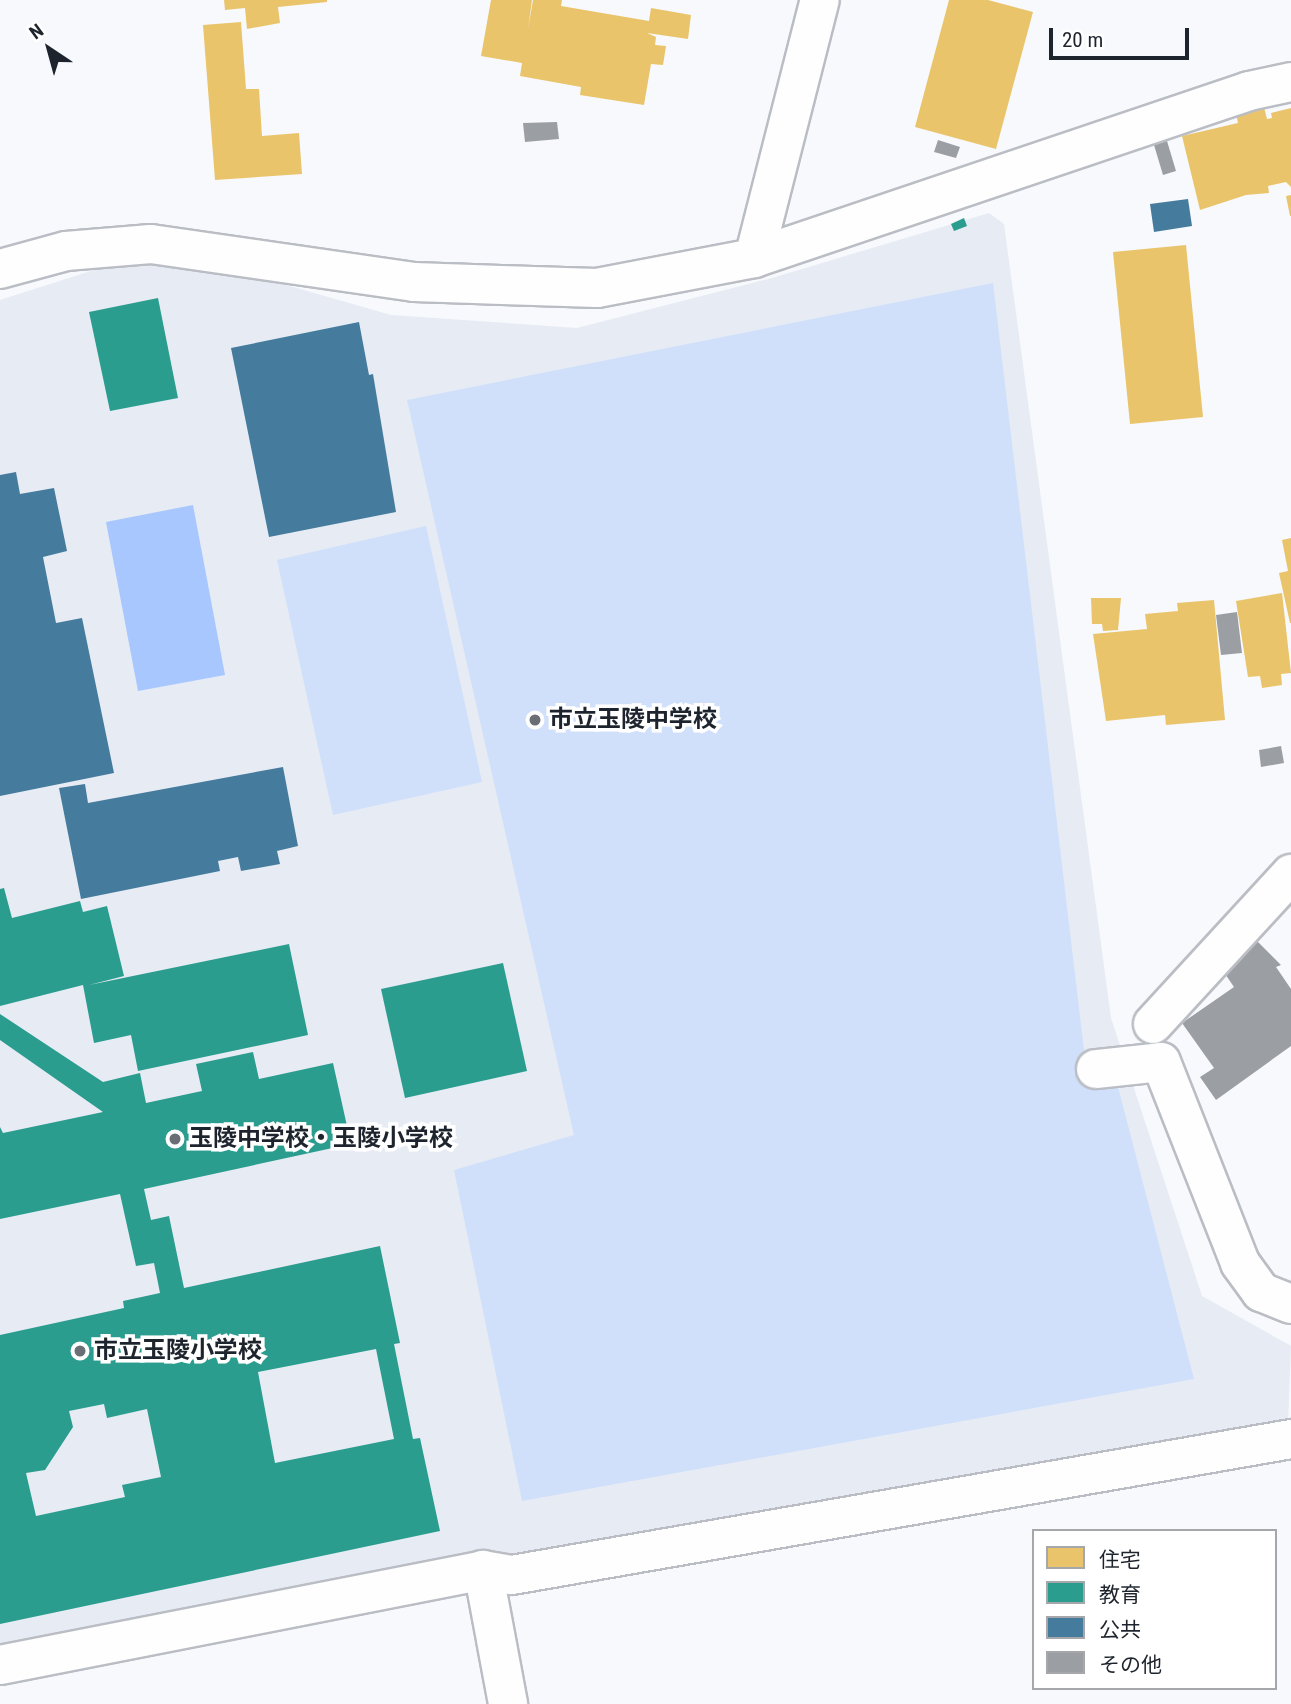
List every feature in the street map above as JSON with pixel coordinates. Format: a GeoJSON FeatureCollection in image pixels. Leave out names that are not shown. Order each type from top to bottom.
{"type":"FeatureCollection","features":[{"type":"Feature","properties":{"kind":"street"},"geometry":{"type":"LineString","coordinates":[[754,258],[820,0]]}},
{"type":"Feature","properties":{"kind":"street"},"geometry":{"type":"LineString","coordinates":[[0,269],[66,251],[150,244],[414,282],[597,288],[754,258],[1249,91],[1291,82]]}},
{"type":"Feature","properties":{"kind":"street"},"geometry":{"type":"LineString","coordinates":[[1153,1024],[1291,874]]}},
{"type":"Feature","properties":{"kind":"street"},"geometry":{"type":"LineString","coordinates":[[1096,1069],[1161,1062],[1240,1263],[1261,1292],[1291,1304]]}},
{"type":"Feature","properties":{"kind":"street"},"geometry":{"type":"LineString","coordinates":[[0,1665],[483,1570],[512,1575],[1291,1438]]}},
{"type":"Feature","properties":{"kind":"street"},"geometry":{"type":"LineString","coordinates":[[483,1570],[508,1704]]}},
{"type":"Feature","properties":{"kind":"shaded area","name":"市立玉陵中学校"},"geometry":{"type":"Polygon","coordinates":[[[989,213],[1004,224],[1111,1018],[1202,1296],[1291,1346],[1288,1424],[0,1654],[0,300],[116,263],[210,263],[391,315],[577,328],[772,278],[989,213]]]}},
{"type":"Feature","properties":{"kind":"shaded area"},"geometry":{"type":"Polygon","coordinates":[[[993,283],[1088,1084],[1117,1083],[1194,1379],[522,1501],[454,1170],[574,1135],[407,400],[993,283]]]}},
{"type":"Feature","properties":{"kind":"shaded area"},"geometry":{"type":"Polygon","coordinates":[[[426,526],[482,782],[333,815],[277,560],[426,526]]]}},
{"type":"Feature","properties":{"kind":"water"},"geometry":{"type":"Polygon","coordinates":[[[193,505],[225,675],[138,691],[106,522],[193,505]]]}},
{"type":"Feature","properties":{"kind":"building: 住宅"},"geometry":{"type":"Polygon","coordinates":[[[224,0],[327,2],[278,7],[280,23],[247,29],[245,8],[225,10],[224,0]]]}},
{"type":"Feature","properties":{"kind":"building: 住宅"},"geometry":{"type":"Polygon","coordinates":[[[491,0],[532,0],[528,29],[533,0],[562,0],[561,6],[649,21],[651,8],[691,15],[688,39],[647,33],[656,37],[655,45],[666,46],[663,65],[651,64],[644,105],[580,95],[581,87],[520,76],[522,63],[481,56],[491,0]]]}},
{"type":"Feature","properties":{"kind":"building: 住宅"},"geometry":{"type":"Polygon","coordinates":[[[949,0],[988,0],[1033,12],[996,149],[915,127],[949,0]]]}},
{"type":"Feature","properties":{"kind":"building: 住宅"},"geometry":{"type":"Polygon","coordinates":[[[241,22],[246,89],[259,89],[262,136],[299,133],[302,174],[215,180],[203,25],[241,22]]]}},
{"type":"Feature","properties":{"kind":"building: 住宅"},"geometry":{"type":"Polygon","coordinates":[[[1264,107],[1267,119],[1272,118],[1271,113],[1291,108],[1291,187],[1286,182],[1268,186],[1269,193],[1246,195],[1200,210],[1182,136],[1238,123],[1236,114],[1264,107]]]}},
{"type":"Feature","properties":{"kind":"building: 住宅"},"geometry":{"type":"Polygon","coordinates":[[[1291,195],[1291,216],[1290,216],[1286,196],[1291,195]]]}},
{"type":"Feature","properties":{"kind":"building: 住宅"},"geometry":{"type":"Polygon","coordinates":[[[1186,245],[1203,417],[1130,424],[1113,252],[1186,245]]]}},
{"type":"Feature","properties":{"kind":"building: 住宅"},"geometry":{"type":"Polygon","coordinates":[[[1291,538],[1290,623],[1279,573],[1288,571],[1282,540],[1291,538]]]}},
{"type":"Feature","properties":{"kind":"building: 住宅"},"geometry":{"type":"Polygon","coordinates":[[[1282,593],[1291,673],[1281,674],[1282,685],[1262,688],[1260,676],[1248,677],[1236,601],[1282,593]]]}},
{"type":"Feature","properties":{"kind":"building: 住宅"},"geometry":{"type":"Polygon","coordinates":[[[1091,598],[1121,598],[1118,630],[1103,631],[1102,624],[1092,624],[1091,598]]]}},
{"type":"Feature","properties":{"kind":"building: 住宅"},"geometry":{"type":"Polygon","coordinates":[[[1214,600],[1225,720],[1166,725],[1165,715],[1106,721],[1093,634],[1147,629],[1145,614],[1178,611],[1177,603],[1214,600]]]}},
{"type":"Feature","properties":{"kind":"building: 教育"},"geometry":{"type":"Polygon","coordinates":[[[964,218],[967,226],[954,231],[951,224],[964,218]]]}},
{"type":"Feature","properties":{"kind":"building: 教育"},"geometry":{"type":"Polygon","coordinates":[[[158,298],[178,398],[110,411],[89,312],[158,298]]]}},
{"type":"Feature","properties":{"kind":"building: 教育"},"geometry":{"type":"Polygon","coordinates":[[[4,888],[12,918],[80,901],[83,912],[107,906],[124,976],[89,985],[289,944],[308,1035],[138,1071],[131,1035],[94,1043],[83,985],[0,1006],[0,889],[4,888]]]}},
{"type":"Feature","properties":{"kind":"building: 教育"},"geometry":{"type":"Polygon","coordinates":[[[503,963],[527,1071],[405,1098],[381,989],[503,963]]]}},
{"type":"Feature","properties":{"kind":"building: 教育"},"geometry":{"type":"Polygon","coordinates":[[[0,1014],[103,1082],[140,1073],[146,1103],[202,1091],[196,1064],[253,1052],[259,1079],[333,1063],[351,1144],[144,1189],[151,1220],[169,1216],[184,1288],[380,1246],[400,1343],[394,1344],[413,1439],[420,1438],[440,1531],[0,1624],[0,1335],[124,1308],[123,1301],[160,1293],[154,1263],[136,1266],[120,1194],[0,1219],[0,1127],[3,1133],[103,1112],[0,1040],[0,1014]],[[376,1349],[258,1372],[275,1463],[394,1439],[376,1349]],[[104,1404],[69,1411],[73,1427],[45,1470],[26,1473],[36,1516],[125,1497],[122,1485],[161,1477],[147,1409],[107,1418],[104,1404]]]}},
{"type":"Feature","properties":{"kind":"building: 公共"},"geometry":{"type":"Polygon","coordinates":[[[1188,199],[1192,226],[1154,232],[1150,204],[1188,199]]]}},
{"type":"Feature","properties":{"kind":"building: 公共"},"geometry":{"type":"Polygon","coordinates":[[[359,322],[369,375],[373,374],[396,512],[269,537],[231,348],[359,322]]]}},
{"type":"Feature","properties":{"kind":"building: 公共"},"geometry":{"type":"Polygon","coordinates":[[[16,472],[20,494],[54,488],[67,551],[43,557],[56,623],[82,618],[114,773],[0,796],[0,475],[16,472]]]}},
{"type":"Feature","properties":{"kind":"building: 公共"},"geometry":{"type":"Polygon","coordinates":[[[283,767],[298,846],[277,851],[280,864],[241,871],[238,857],[218,861],[220,871],[81,899],[59,788],[85,784],[88,803],[283,767]]]}},
{"type":"Feature","properties":{"kind":"building: その他"},"geometry":{"type":"Polygon","coordinates":[[[557,122],[559,139],[525,142],[523,123],[557,122]]]}},
{"type":"Feature","properties":{"kind":"building: その他"},"geometry":{"type":"Polygon","coordinates":[[[938,140],[960,147],[956,158],[934,152],[938,140]]]}},
{"type":"Feature","properties":{"kind":"building: その他"},"geometry":{"type":"Polygon","coordinates":[[[1167,141],[1176,171],[1163,175],[1154,145],[1167,141]]]}},
{"type":"Feature","properties":{"kind":"building: その他"},"geometry":{"type":"Polygon","coordinates":[[[1237,612],[1242,653],[1221,655],[1216,615],[1237,612]]]}},
{"type":"Feature","properties":{"kind":"building: その他"},"geometry":{"type":"Polygon","coordinates":[[[1281,746],[1284,763],[1261,767],[1259,750],[1281,746]]]}},
{"type":"Feature","properties":{"kind":"building: その他"},"geometry":{"type":"Polygon","coordinates":[[[1255,939],[1281,965],[1276,967],[1291,989],[1291,1046],[1216,1100],[1200,1077],[1214,1068],[1182,1023],[1234,987],[1221,968],[1255,939]]]}},
{"type":"Feature","properties":{"kind":"place","name":"市立玉陵中学校"},"geometry":{"type":"Point","coordinates":[535,720]}},
{"type":"Feature","properties":{"kind":"place","name":"玉陵中学校・玉陵小学校"},"geometry":{"type":"Point","coordinates":[175,1139]}},
{"type":"Feature","properties":{"kind":"place","name":"市立玉陵小学校"},"geometry":{"type":"Point","coordinates":[80,1351]}}]}
